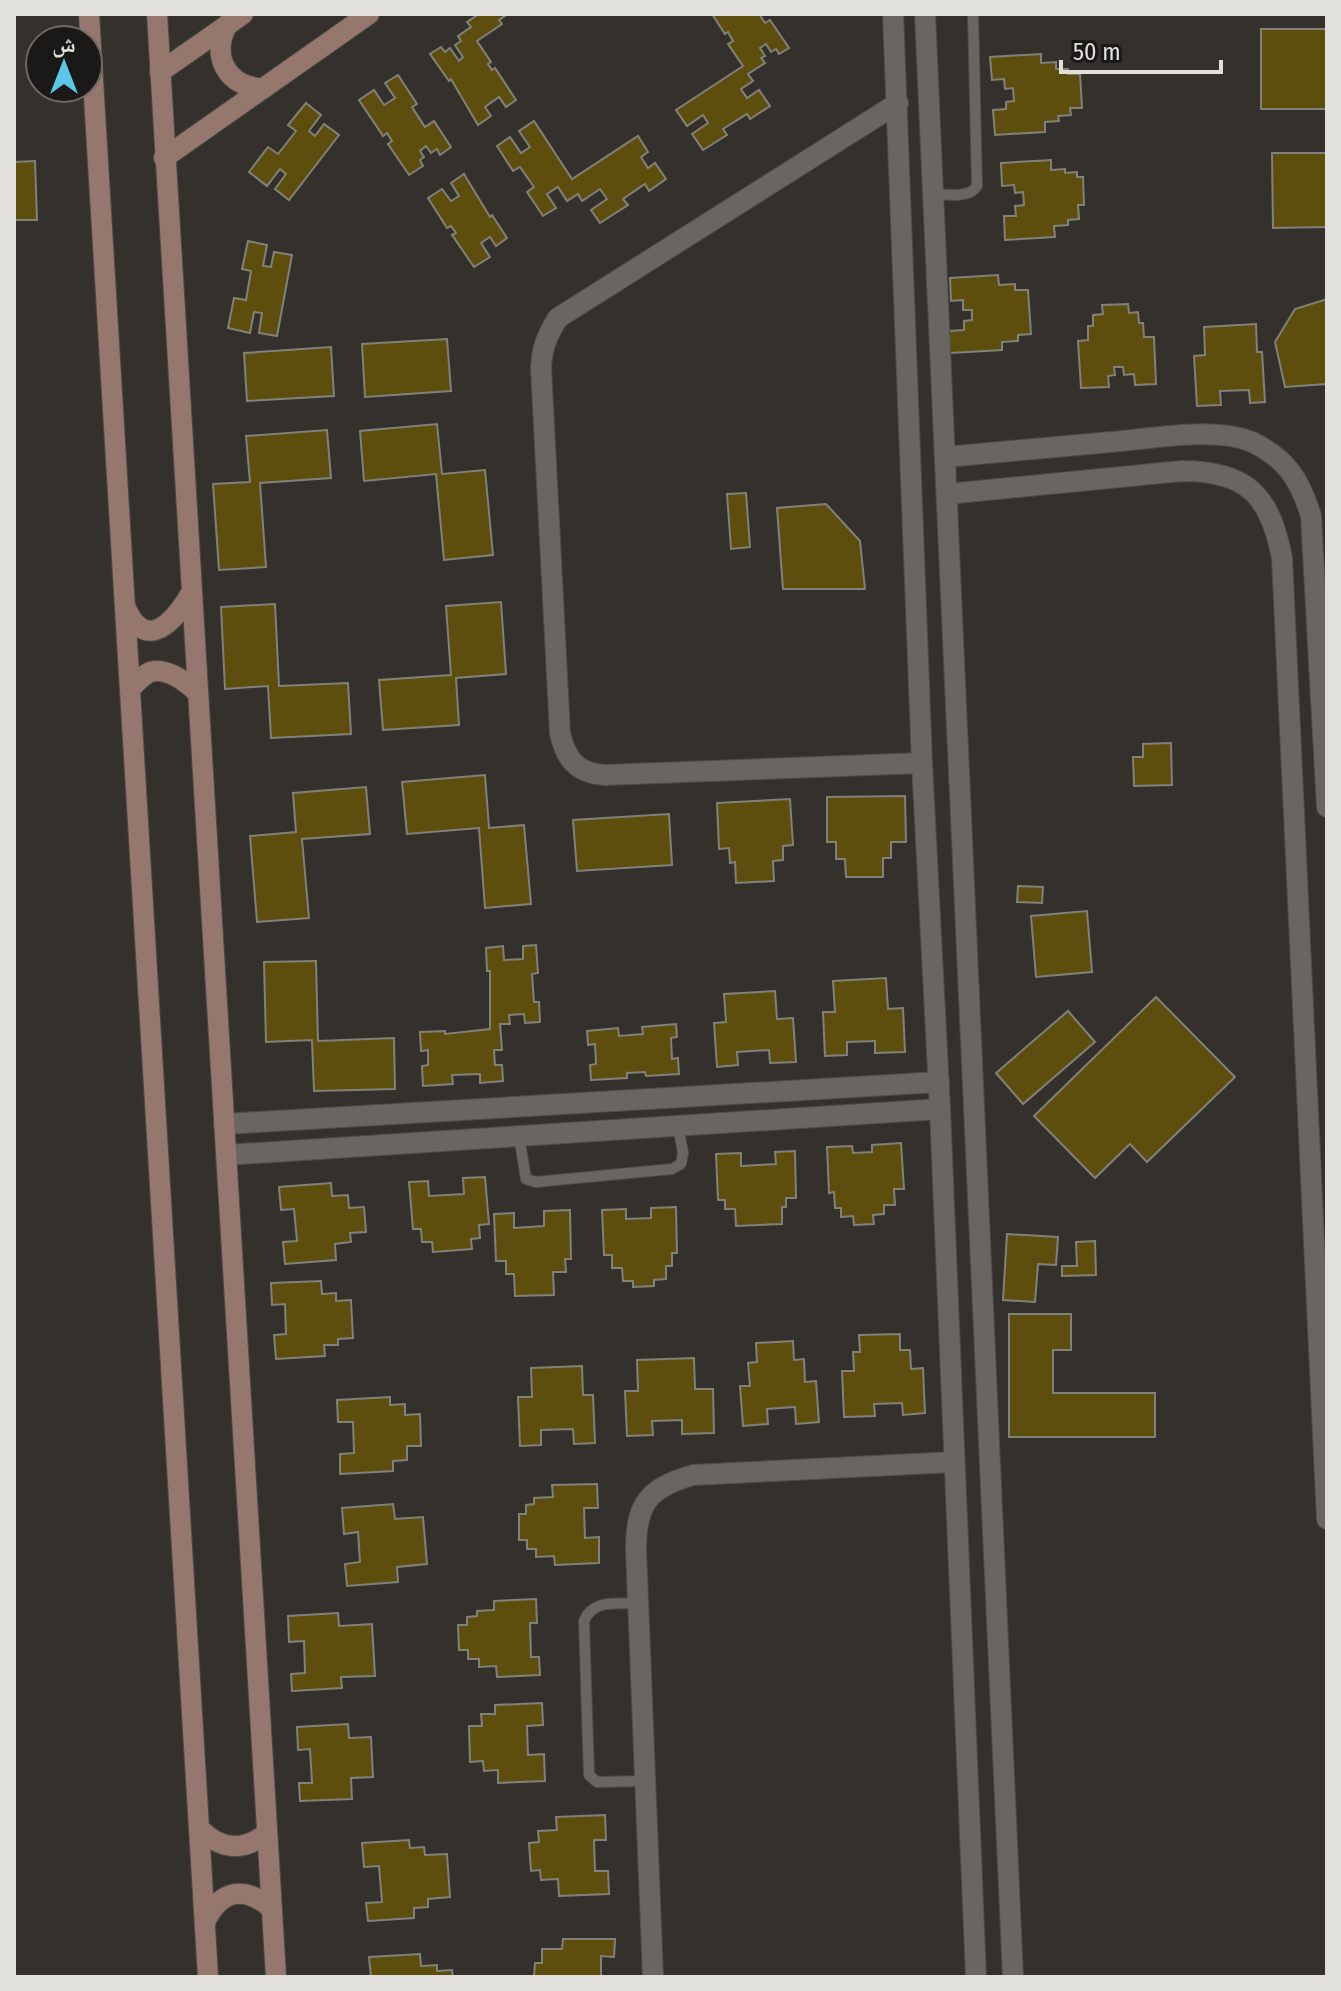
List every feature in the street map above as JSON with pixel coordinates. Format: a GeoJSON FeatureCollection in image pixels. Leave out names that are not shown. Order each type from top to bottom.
{"type":"FeatureCollection","features":[{"type":"Feature","properties":{"kind":"street"},"geometry":{"type":"LineString","coordinates":[[89,14],[208,1977]]}},
{"type":"Feature","properties":{"kind":"street"},"geometry":{"type":"LineString","coordinates":[[157,14],[276,1977]]}},
{"type":"Feature","properties":{"kind":"street"},"geometry":{"type":"LineString","coordinates":[[164,158],[369,14]]}},
{"type":"Feature","properties":{"kind":"street"},"geometry":{"type":"LineString","coordinates":[[893,14],[922,763],[939,1082],[976,1977]]}},
{"type":"Feature","properties":{"kind":"street"},"geometry":{"type":"LineString","coordinates":[[925,14],[1013,1977]]}},
{"type":"Feature","properties":{"kind":"street"},"geometry":{"type":"LineString","coordinates":[[160,72],[236,19]]}},
{"type":"Feature","properties":{"kind":"street"},"geometry":{"type":"LineString","coordinates":[[236,19],[220,41],[224,68],[237,82],[264,88]]}},
{"type":"Feature","properties":{"kind":"street"},"geometry":{"type":"LineString","coordinates":[[898,103],[558,318],[542,350],[541,368],[560,733],[563,750],[573,765],[588,774],[605,775],[922,763]]}},
{"type":"Feature","properties":{"kind":"street"},"geometry":{"type":"LineString","coordinates":[[945,457],[1179,436],[1219,436],[1249,441],[1279,458],[1298,480],[1311,516],[1327,807]]}},
{"type":"Feature","properties":{"kind":"street"},"geometry":{"type":"LineString","coordinates":[[947,494],[1182,471],[1211,471],[1239,481],[1262,500],[1276,526],[1282,558],[1323,1340],[1327,1519]]}},
{"type":"Feature","properties":{"kind":"street"},"geometry":{"type":"LineString","coordinates":[[125,607],[136,625],[145,630],[157,628],[169,624],[179,615],[191,593]]}},
{"type":"Feature","properties":{"kind":"street"},"geometry":{"type":"LineString","coordinates":[[130,689],[144,676],[158,672],[186,681],[197,692]]}},
{"type":"Feature","properties":{"kind":"street"},"geometry":{"type":"LineString","coordinates":[[1293,799],[1326,796]]}},
{"type":"Feature","properties":{"kind":"street"},"geometry":{"type":"LineString","coordinates":[[224,1124],[939,1082]]}},
{"type":"Feature","properties":{"kind":"street"},"geometry":{"type":"LineString","coordinates":[[226,1155],[940,1109]]}},
{"type":"Feature","properties":{"kind":"street"},"geometry":{"type":"LineString","coordinates":[[653,1977],[636,1524],[647,1500],[667,1483],[693,1475],[954,1462]]}},
{"type":"Feature","properties":{"kind":"street"},"geometry":{"type":"LineString","coordinates":[[200,1829],[210,1840],[225,1846],[240,1847],[255,1842],[267,1833]]}},
{"type":"Feature","properties":{"kind":"street"},"geometry":{"type":"LineString","coordinates":[[205,1922],[212,1907],[226,1896],[243,1893],[259,1898],[272,1909]]}},
{"type":"Feature","properties":{"kind":"lane"},"geometry":{"type":"LineString","coordinates":[[933,194],[967,194],[977,186],[973,14]]}},
{"type":"Feature","properties":{"kind":"lane"},"geometry":{"type":"LineString","coordinates":[[519,1136],[526,1179],[536,1182],[672,1169],[681,1164],[683,1153],[678,1125]]}},
{"type":"Feature","properties":{"kind":"lane"},"geometry":{"type":"LineString","coordinates":[[638,1603],[598,1605],[588,1610],[584,1621],[589,1775],[597,1782],[645,1781]]}},
{"type":"Feature","properties":{"kind":"building"},"geometry":{"type":"Polygon","coordinates":[[[479,14],[508,14],[499,20],[502,24],[477,41],[491,62],[488,64],[492,70],[495,68],[516,100],[506,107],[499,97],[485,107],[491,116],[478,125],[451,79],[449,81],[430,54],[441,47],[445,52],[450,48],[459,61],[463,57],[455,45],[461,41],[458,36],[471,27],[467,22],[479,14]]]}},
{"type":"Feature","properties":{"kind":"building"},"geometry":{"type":"Polygon","coordinates":[[[712,14],[759,14],[765,23],[770,20],[789,48],[779,54],[776,49],[771,52],[766,44],[760,48],[765,63],[748,74],[753,81],[741,89],[747,98],[759,90],[770,106],[750,119],[747,114],[723,129],[727,135],[703,150],[692,134],[708,123],[703,115],[687,126],[676,110],[743,66],[728,44],[733,41],[728,32],[725,34],[712,14]]]}},
{"type":"Feature","properties":{"kind":"building"},"geometry":{"type":"Polygon","coordinates":[[[1261,29],[1327,29],[1327,109],[1261,109],[1261,29]]]}},
{"type":"Feature","properties":{"kind":"building"},"geometry":{"type":"Polygon","coordinates":[[[1041,54],[1041,63],[1056,62],[1056,69],[1068,69],[1068,74],[1080,74],[1082,108],[1070,108],[1071,115],[1058,116],[1059,121],[1045,122],[1045,132],[995,135],[993,110],[1006,109],[1006,102],[1014,101],[1013,88],[1005,89],[1004,79],[992,80],[990,57],[1041,54]]]}},
{"type":"Feature","properties":{"kind":"building"},"geometry":{"type":"Polygon","coordinates":[[[398,75],[417,104],[412,107],[425,127],[434,121],[451,147],[440,155],[437,149],[431,153],[426,146],[420,151],[424,157],[420,160],[423,166],[409,175],[388,144],[392,141],[387,133],[383,136],[359,100],[374,90],[384,105],[395,98],[385,83],[398,75]]]}},
{"type":"Feature","properties":{"kind":"building"},"geometry":{"type":"Polygon","coordinates":[[[306,103],[321,115],[309,131],[315,136],[324,124],[339,135],[289,200],[275,189],[286,174],[280,169],[267,186],[249,172],[268,147],[278,154],[296,131],[288,125],[306,103]]]}},
{"type":"Feature","properties":{"kind":"building"},"geometry":{"type":"Polygon","coordinates":[[[534,121],[572,179],[638,136],[648,152],[641,157],[648,168],[655,163],[666,179],[649,191],[645,184],[623,199],[628,205],[600,223],[591,210],[607,199],[600,189],[582,201],[578,194],[567,201],[558,187],[547,194],[556,208],[543,216],[527,192],[534,187],[520,167],[513,171],[497,146],[510,137],[521,153],[530,147],[519,131],[534,121]]]}},
{"type":"Feature","properties":{"kind":"building"},"geometry":{"type":"Polygon","coordinates":[[[1272,153],[1327,153],[1327,227],[1273,228],[1272,153]]]}},
{"type":"Feature","properties":{"kind":"building"},"geometry":{"type":"Polygon","coordinates":[[[1051,160],[1051,170],[1065,169],[1065,173],[1077,172],[1077,177],[1083,177],[1084,205],[1078,205],[1079,219],[1068,220],[1068,225],[1054,226],[1055,237],[1005,240],[1004,216],[1016,216],[1015,206],[1024,205],[1023,192],[1015,193],[1014,185],[1002,186],[1001,163],[1051,160]]]}},
{"type":"Feature","properties":{"kind":"building"},"geometry":{"type":"Polygon","coordinates":[[[35,161],[37,220],[14,220],[14,162],[35,161]]]}},
{"type":"Feature","properties":{"kind":"building"},"geometry":{"type":"Polygon","coordinates":[[[464,174],[507,238],[496,246],[490,237],[481,243],[490,257],[474,267],[452,235],[456,233],[451,226],[447,228],[428,198],[442,189],[451,201],[459,196],[451,183],[464,174]]]}},
{"type":"Feature","properties":{"kind":"building"},"geometry":{"type":"Polygon","coordinates":[[[248,241],[267,245],[263,266],[271,267],[274,252],[292,255],[277,336],[259,333],[262,313],[254,312],[250,333],[228,328],[234,298],[246,300],[251,271],[242,269],[248,241]]]}},
{"type":"Feature","properties":{"kind":"building"},"geometry":{"type":"Polygon","coordinates":[[[998,275],[999,285],[1015,284],[1015,290],[1028,290],[1031,334],[1018,335],[1018,341],[1002,342],[1002,350],[950,353],[949,331],[964,330],[964,321],[972,320],[972,310],[963,310],[963,300],[951,301],[950,278],[998,275]]]}},
{"type":"Feature","properties":{"kind":"building"},"geometry":{"type":"Polygon","coordinates":[[[1327,299],[1327,384],[1285,387],[1275,342],[1295,309],[1327,299]]]}},
{"type":"Feature","properties":{"kind":"building"},"geometry":{"type":"Polygon","coordinates":[[[1128,304],[1129,313],[1138,312],[1144,337],[1154,337],[1156,384],[1135,385],[1134,374],[1124,375],[1123,367],[1114,367],[1115,375],[1108,376],[1109,387],[1081,388],[1078,341],[1088,340],[1088,326],[1093,326],[1093,315],[1103,314],[1102,305],[1128,304]]]}},
{"type":"Feature","properties":{"kind":"building"},"geometry":{"type":"Polygon","coordinates":[[[1256,324],[1257,352],[1262,352],[1265,402],[1250,403],[1249,390],[1220,391],[1221,405],[1197,406],[1194,356],[1205,355],[1204,327],[1256,324]]]}},
{"type":"Feature","properties":{"kind":"building"},"geometry":{"type":"Polygon","coordinates":[[[447,339],[451,391],[365,397],[362,344],[447,339]]]}},
{"type":"Feature","properties":{"kind":"building"},"geometry":{"type":"Polygon","coordinates":[[[331,347],[334,396],[247,401],[244,353],[331,347]]]}},
{"type":"Feature","properties":{"kind":"building"},"geometry":{"type":"Polygon","coordinates":[[[437,424],[442,474],[485,470],[493,555],[444,560],[436,474],[364,481],[360,431],[437,424]]]}},
{"type":"Feature","properties":{"kind":"building"},"geometry":{"type":"Polygon","coordinates":[[[327,430],[331,478],[260,483],[266,567],[219,570],[213,484],[250,482],[246,436],[327,430]]]}},
{"type":"Feature","properties":{"kind":"building"},"geometry":{"type":"Polygon","coordinates":[[[746,493],[750,547],[731,549],[727,494],[746,493]]]}},
{"type":"Feature","properties":{"kind":"building"},"geometry":{"type":"Polygon","coordinates":[[[826,504],[860,541],[865,589],[783,589],[777,508],[826,504]]]}},
{"type":"Feature","properties":{"kind":"building"},"geometry":{"type":"Polygon","coordinates":[[[501,602],[506,674],[456,678],[459,725],[383,730],[379,680],[451,675],[446,606],[501,602]]]}},
{"type":"Feature","properties":{"kind":"building"},"geometry":{"type":"Polygon","coordinates":[[[275,604],[279,686],[348,683],[351,734],[271,738],[268,686],[225,689],[221,607],[275,604]]]}},
{"type":"Feature","properties":{"kind":"building"},"geometry":{"type":"Polygon","coordinates":[[[1171,743],[1172,785],[1134,786],[1133,757],[1143,757],[1143,744],[1171,743]]]}},
{"type":"Feature","properties":{"kind":"building"},"geometry":{"type":"Polygon","coordinates":[[[485,775],[489,828],[524,825],[531,904],[485,908],[479,828],[407,834],[402,782],[485,775]]]}},
{"type":"Feature","properties":{"kind":"building"},"geometry":{"type":"Polygon","coordinates":[[[366,787],[370,834],[302,839],[309,918],[257,922],[250,836],[296,832],[293,793],[366,787]]]}},
{"type":"Feature","properties":{"kind":"building"},"geometry":{"type":"Polygon","coordinates":[[[905,796],[906,842],[891,842],[891,858],[883,858],[883,877],[846,877],[845,859],[836,859],[836,842],[827,842],[827,797],[905,796]]]}},
{"type":"Feature","properties":{"kind":"building"},"geometry":{"type":"Polygon","coordinates":[[[790,799],[793,845],[783,846],[783,860],[773,861],[774,881],[736,883],[735,862],[730,863],[729,848],[719,849],[717,803],[790,799]]]}},
{"type":"Feature","properties":{"kind":"building"},"geometry":{"type":"Polygon","coordinates":[[[669,814],[672,865],[577,871],[573,820],[669,814]]]}},
{"type":"Feature","properties":{"kind":"building"},"geometry":{"type":"Polygon","coordinates":[[[1018,886],[1043,887],[1042,903],[1017,902],[1018,886]]]}},
{"type":"Feature","properties":{"kind":"building"},"geometry":{"type":"Polygon","coordinates":[[[1087,911],[1092,972],[1036,977],[1031,916],[1087,911]]]}},
{"type":"Feature","properties":{"kind":"building"},"geometry":{"type":"Polygon","coordinates":[[[536,945],[538,973],[532,974],[534,1002],[539,1002],[540,1022],[525,1023],[524,1014],[509,1015],[510,1024],[500,1024],[502,1050],[494,1050],[495,1065],[502,1065],[503,1081],[480,1083],[480,1074],[452,1075],[453,1084],[423,1086],[422,1066],[428,1065],[428,1050],[421,1051],[420,1032],[445,1031],[445,1034],[490,1029],[490,971],[487,971],[486,948],[503,946],[504,960],[523,959],[523,946],[536,945]]]}},
{"type":"Feature","properties":{"kind":"building"},"geometry":{"type":"Polygon","coordinates":[[[316,961],[318,1041],[394,1038],[395,1089],[314,1091],[312,1040],[266,1042],[264,962],[316,961]]]}},
{"type":"Feature","properties":{"kind":"building"},"geometry":{"type":"Polygon","coordinates":[[[886,978],[888,1009],[903,1008],[905,1052],[875,1053],[875,1041],[847,1042],[847,1055],[825,1056],[823,1012],[835,1012],[833,981],[886,978]]]}},
{"type":"Feature","properties":{"kind":"building"},"geometry":{"type":"Polygon","coordinates":[[[775,991],[777,1019],[793,1018],[796,1062],[770,1063],[769,1050],[737,1052],[738,1065],[717,1067],[714,1023],[726,1022],[724,994],[775,991]]]}},
{"type":"Feature","properties":{"kind":"building"},"geometry":{"type":"Polygon","coordinates":[[[1156,997],[1235,1077],[1147,1162],[1130,1144],[1095,1178],[1034,1116],[1156,997]]]}},
{"type":"Feature","properties":{"kind":"building"},"geometry":{"type":"Polygon","coordinates":[[[1068,1011],[1095,1042],[1023,1104],[996,1073],[1068,1011]]]}},
{"type":"Feature","properties":{"kind":"building"},"geometry":{"type":"Polygon","coordinates":[[[676,1024],[677,1037],[671,1038],[672,1059],[678,1058],[679,1074],[646,1076],[645,1072],[627,1073],[627,1078],[591,1080],[590,1065],[596,1064],[595,1044],[588,1045],[587,1031],[618,1028],[619,1036],[643,1034],[642,1027],[676,1024]]]}},
{"type":"Feature","properties":{"kind":"building"},"geometry":{"type":"Polygon","coordinates":[[[901,1143],[904,1189],[894,1189],[895,1205],[884,1205],[884,1214],[873,1215],[874,1224],[854,1225],[853,1216],[841,1217],[841,1208],[835,1208],[834,1192],[829,1193],[827,1147],[852,1146],[853,1153],[872,1152],[872,1145],[901,1143]]]}},
{"type":"Feature","properties":{"kind":"building"},"geometry":{"type":"Polygon","coordinates":[[[795,1151],[796,1198],[786,1198],[786,1207],[782,1207],[782,1224],[736,1226],[735,1209],[725,1209],[725,1200],[718,1200],[716,1154],[741,1153],[741,1166],[776,1164],[775,1152],[795,1151]]]}},
{"type":"Feature","properties":{"kind":"building"},"geometry":{"type":"Polygon","coordinates":[[[485,1177],[489,1224],[479,1225],[480,1238],[471,1239],[472,1249],[433,1252],[432,1242],[422,1242],[421,1229],[413,1229],[409,1182],[428,1181],[429,1196],[464,1194],[463,1178],[485,1177]]]}},
{"type":"Feature","properties":{"kind":"building"},"geometry":{"type":"Polygon","coordinates":[[[331,1183],[332,1196],[348,1195],[349,1208],[364,1207],[366,1232],[350,1233],[351,1242],[335,1244],[336,1260],[285,1264],[283,1242],[297,1241],[294,1209],[281,1210],[279,1187],[331,1183]]]}},
{"type":"Feature","properties":{"kind":"building"},"geometry":{"type":"Polygon","coordinates":[[[676,1207],[677,1253],[672,1253],[672,1266],[666,1266],[666,1279],[654,1280],[654,1286],[633,1287],[633,1281],[623,1281],[622,1268],[612,1268],[612,1255],[604,1255],[602,1210],[626,1209],[626,1219],[651,1218],[651,1208],[676,1207]]]}},
{"type":"Feature","properties":{"kind":"building"},"geometry":{"type":"Polygon","coordinates":[[[570,1210],[571,1259],[565,1259],[566,1272],[553,1272],[554,1295],[515,1296],[514,1274],[506,1274],[506,1261],[496,1261],[494,1214],[514,1213],[514,1228],[544,1226],[544,1211],[570,1210]]]}},
{"type":"Feature","properties":{"kind":"building"},"geometry":{"type":"Polygon","coordinates":[[[1007,1234],[1058,1237],[1056,1265],[1038,1264],[1035,1302],[1003,1300],[1007,1234]]]}},
{"type":"Feature","properties":{"kind":"building"},"geometry":{"type":"Polygon","coordinates":[[[1095,1241],[1096,1275],[1062,1276],[1062,1266],[1077,1266],[1076,1242],[1095,1241]]]}},
{"type":"Feature","properties":{"kind":"building"},"geometry":{"type":"Polygon","coordinates":[[[321,1281],[322,1294],[336,1293],[336,1301],[351,1300],[353,1338],[338,1339],[338,1345],[324,1345],[325,1356],[276,1359],[274,1335],[286,1334],[285,1304],[272,1305],[271,1283],[321,1281]]]}},
{"type":"Feature","properties":{"kind":"building"},"geometry":{"type":"Polygon","coordinates":[[[1009,1314],[1071,1314],[1071,1350],[1053,1350],[1053,1393],[1155,1393],[1155,1437],[1009,1437],[1009,1314]]]}},
{"type":"Feature","properties":{"kind":"building"},"geometry":{"type":"Polygon","coordinates":[[[900,1334],[900,1350],[910,1350],[911,1369],[923,1368],[925,1413],[903,1415],[902,1403],[874,1404],[875,1416],[844,1417],[842,1371],[854,1371],[853,1352],[860,1352],[859,1335],[900,1334]]]}},
{"type":"Feature","properties":{"kind":"building"},"geometry":{"type":"Polygon","coordinates":[[[793,1341],[794,1360],[804,1359],[805,1382],[816,1381],[819,1422],[796,1424],[795,1407],[767,1409],[768,1424],[743,1426],[740,1386],[750,1386],[748,1363],[757,1362],[756,1343],[793,1341]]]}},
{"type":"Feature","properties":{"kind":"building"},"geometry":{"type":"Polygon","coordinates":[[[694,1358],[695,1389],[713,1389],[714,1433],[682,1434],[682,1420],[652,1421],[653,1435],[627,1436],[625,1391],[638,1391],[637,1360],[694,1358]]]}},
{"type":"Feature","properties":{"kind":"building"},"geometry":{"type":"Polygon","coordinates":[[[582,1366],[583,1395],[593,1395],[595,1443],[574,1444],[573,1429],[541,1430],[541,1445],[520,1446],[518,1397],[532,1397],[531,1368],[582,1366]]]}},
{"type":"Feature","properties":{"kind":"building"},"geometry":{"type":"Polygon","coordinates":[[[390,1397],[390,1405],[405,1404],[405,1415],[420,1414],[421,1446],[407,1446],[407,1460],[393,1461],[393,1471],[340,1474],[340,1454],[354,1453],[353,1422],[338,1422],[337,1400],[390,1397]]]}},
{"type":"Feature","properties":{"kind":"building"},"geometry":{"type":"Polygon","coordinates":[[[597,1484],[598,1508],[584,1508],[585,1538],[599,1537],[599,1563],[555,1565],[554,1556],[536,1557],[536,1549],[527,1549],[527,1540],[519,1540],[519,1514],[526,1514],[526,1505],[534,1504],[534,1498],[553,1497],[552,1485],[597,1484]]]}},
{"type":"Feature","properties":{"kind":"building"},"geometry":{"type":"Polygon","coordinates":[[[393,1504],[395,1519],[423,1517],[427,1564],[397,1567],[398,1582],[347,1586],[345,1564],[360,1562],[358,1532],[344,1534],[342,1508],[393,1504]]]}},
{"type":"Feature","properties":{"kind":"building"},"geometry":{"type":"Polygon","coordinates":[[[536,1599],[537,1623],[530,1623],[531,1657],[539,1657],[540,1675],[497,1677],[496,1666],[479,1667],[479,1659],[468,1659],[468,1650],[459,1650],[458,1625],[467,1625],[467,1617],[477,1616],[477,1611],[494,1610],[494,1601],[536,1599]]]}},
{"type":"Feature","properties":{"kind":"building"},"geometry":{"type":"Polygon","coordinates":[[[338,1613],[339,1626],[372,1624],[375,1676],[341,1677],[342,1688],[292,1691],[291,1674],[305,1673],[304,1641],[289,1642],[288,1616],[338,1613]]]}},
{"type":"Feature","properties":{"kind":"building"},"geometry":{"type":"Polygon","coordinates":[[[542,1703],[543,1725],[527,1726],[528,1755],[544,1754],[545,1781],[498,1783],[498,1770],[484,1771],[483,1761],[470,1762],[469,1726],[482,1726],[481,1714],[495,1714],[495,1705],[542,1703]]]}},
{"type":"Feature","properties":{"kind":"building"},"geometry":{"type":"Polygon","coordinates":[[[348,1724],[349,1738],[371,1737],[373,1777],[351,1778],[352,1799],[300,1801],[299,1783],[312,1783],[310,1749],[298,1750],[297,1727],[348,1724]]]}},
{"type":"Feature","properties":{"kind":"building"},"geometry":{"type":"Polygon","coordinates":[[[605,1815],[606,1840],[594,1840],[595,1871],[608,1871],[609,1894],[559,1896],[558,1879],[541,1880],[540,1870],[531,1871],[529,1843],[539,1842],[538,1831],[557,1830],[556,1817],[605,1815]]]}},
{"type":"Feature","properties":{"kind":"building"},"geometry":{"type":"Polygon","coordinates":[[[409,1840],[410,1848],[424,1847],[425,1855],[447,1854],[450,1897],[428,1899],[428,1907],[414,1908],[414,1918],[368,1921],[366,1903],[382,1902],[379,1866],[364,1867],[362,1843],[409,1840]]]}},
{"type":"Feature","properties":{"kind":"building"},"geometry":{"type":"Polygon","coordinates":[[[563,1939],[615,1939],[614,1957],[601,1956],[601,1977],[534,1977],[535,1963],[542,1963],[542,1949],[562,1949],[563,1939]]]}},
{"type":"Feature","properties":{"kind":"building"},"geometry":{"type":"Polygon","coordinates":[[[420,1954],[421,1966],[437,1965],[437,1971],[452,1970],[453,1977],[371,1977],[369,1957],[420,1954]]]}}]}
